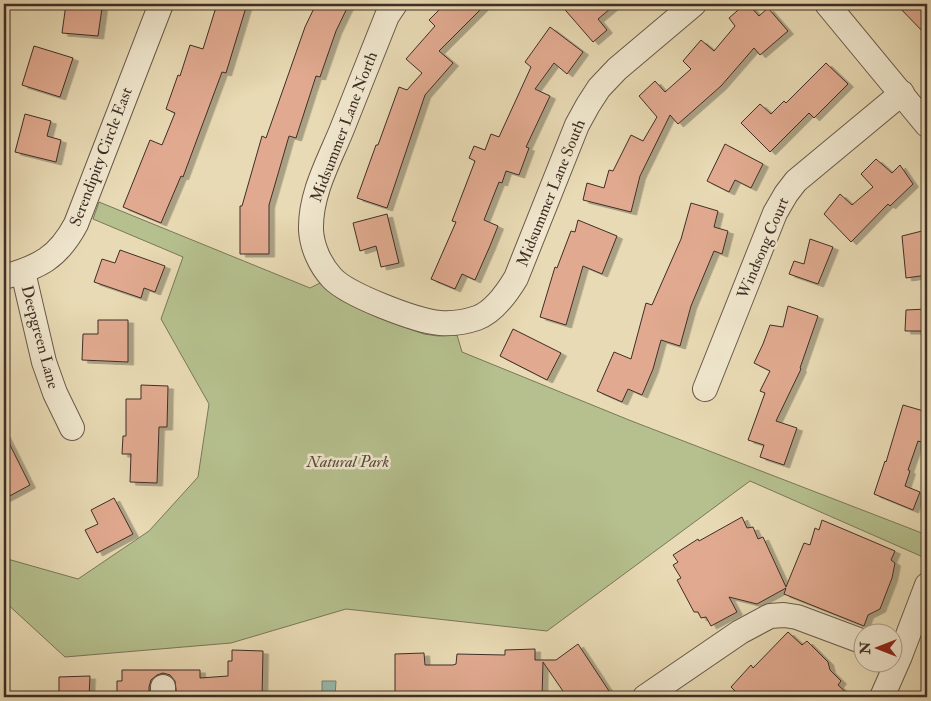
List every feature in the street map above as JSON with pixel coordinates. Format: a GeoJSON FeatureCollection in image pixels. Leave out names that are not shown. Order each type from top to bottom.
{"type":"FeatureCollection","features":[{"type":"Feature","properties":{"kind":"street","name":"Serendipity Circle East"},"geometry":{"type":"LineString","coordinates":[[13,274],[41,265],[68,240],[76,224],[161,4]]}},
{"type":"Feature","properties":{"kind":"street","name":"Midsummer Lane North"},"geometry":{"type":"LineString","coordinates":[[387,307],[350,291],[332,278],[319,260],[313,244],[311,230],[316,192],[387,16],[395,4]]}},
{"type":"Feature","properties":{"kind":"street","name":"Midsummer Lane South"},"geometry":{"type":"LineString","coordinates":[[387,307],[423,320],[440,323],[459,323],[479,317],[492,308],[506,294],[516,278],[577,125],[599,88],[617,69],[694,4]]}},
{"type":"Feature","properties":{"kind":"street"},"geometry":{"type":"LineString","coordinates":[[827,4],[927,125]]}},
{"type":"Feature","properties":{"kind":"street","name":"Windsong Court"},"geometry":{"type":"LineString","coordinates":[[705,389],[775,213],[786,194],[812,168],[902,93]]}},
{"type":"Feature","properties":{"kind":"street","name":"Deepgreen Lane"},"geometry":{"type":"LineString","coordinates":[[13,274],[55,393],[72,428]]}},
{"type":"Feature","properties":{"kind":"street"},"geometry":{"type":"LineString","coordinates":[[904,638],[927,584]]}},
{"type":"Feature","properties":{"kind":"street"},"geometry":{"type":"LineString","coordinates":[[645,697],[740,632],[770,616],[784,615],[797,618],[854,638]]}},
{"type":"Feature","properties":{"kind":"street"},"geometry":{"type":"LineString","coordinates":[[882,697],[890,674]]}},
{"type":"Feature","properties":{"kind":"green space","name":"Natural Park"},"geometry":{"type":"Polygon","coordinates":[[[99,202],[310,288],[322,282],[339,299],[407,328],[424,334],[438,336],[457,335],[462,352],[629,420],[927,535],[927,549],[923,557],[750,481],[547,631],[346,609],[231,643],[65,657],[4,601],[4,558],[78,579],[149,531],[198,477],[209,404],[161,319],[183,257],[93,219],[99,202]]]}},
{"type":"Feature","properties":{"kind":"water"},"geometry":{"type":"Polygon","coordinates":[[[322,681],[336,681],[335,697],[322,697],[322,681]]]}},
{"type":"Feature","properties":{"kind":"building"},"geometry":{"type":"Polygon","coordinates":[[[66,4],[102,8],[98,36],[62,33],[66,4]]]}},
{"type":"Feature","properties":{"kind":"building"},"geometry":{"type":"Polygon","coordinates":[[[217,4],[247,4],[226,73],[222,72],[183,177],[181,176],[161,223],[123,207],[150,140],[162,145],[175,113],[166,109],[178,75],[180,76],[190,45],[203,49],[217,4]]]}},
{"type":"Feature","properties":{"kind":"building"},"geometry":{"type":"Polygon","coordinates":[[[316,4],[349,4],[336,31],[320,77],[316,76],[296,138],[289,136],[269,205],[269,254],[240,254],[240,206],[242,206],[262,136],[266,138],[305,27],[316,4]]]}},
{"type":"Feature","properties":{"kind":"building"},"geometry":{"type":"Polygon","coordinates":[[[445,4],[486,4],[439,51],[453,63],[425,95],[387,208],[357,198],[399,87],[407,90],[422,73],[406,59],[435,26],[429,20],[445,4]]]}},
{"type":"Feature","properties":{"kind":"building"},"geometry":{"type":"Polygon","coordinates":[[[560,4],[616,4],[598,19],[607,30],[593,42],[560,4]]]}},
{"type":"Feature","properties":{"kind":"building"},"geometry":{"type":"Polygon","coordinates":[[[745,4],[748,4],[759,16],[768,8],[788,31],[760,55],[754,48],[721,86],[678,124],[670,115],[640,176],[631,212],[583,200],[587,183],[604,188],[609,170],[613,171],[631,135],[643,141],[657,117],[639,96],[655,81],[665,92],[691,69],[683,61],[701,40],[714,51],[735,26],[729,18],[745,4]]]}},
{"type":"Feature","properties":{"kind":"building"},"geometry":{"type":"Polygon","coordinates":[[[896,4],[927,4],[927,36],[896,4]]]}},
{"type":"Feature","properties":{"kind":"building"},"geometry":{"type":"Polygon","coordinates":[[[550,27],[583,52],[567,74],[554,63],[535,89],[550,96],[526,147],[529,148],[519,175],[506,171],[502,183],[499,182],[484,220],[498,226],[490,246],[475,280],[462,274],[455,289],[431,279],[456,222],[452,221],[475,161],[469,158],[474,146],[485,150],[491,134],[499,137],[531,67],[525,62],[550,27]]]}},
{"type":"Feature","properties":{"kind":"building"},"geometry":{"type":"Polygon","coordinates":[[[34,46],[73,58],[60,97],[22,85],[34,46]]]}},
{"type":"Feature","properties":{"kind":"building"},"geometry":{"type":"Polygon","coordinates":[[[826,63],[848,84],[814,118],[809,113],[770,152],[741,123],[760,104],[771,114],[784,101],[786,103],[826,63]]]}},
{"type":"Feature","properties":{"kind":"building"},"geometry":{"type":"Polygon","coordinates":[[[25,114],[51,121],[47,136],[61,140],[56,162],[15,152],[25,114]]]}},
{"type":"Feature","properties":{"kind":"building"},"geometry":{"type":"Polygon","coordinates":[[[725,144],[763,164],[751,188],[735,180],[729,192],[707,181],[725,144]]]}},
{"type":"Feature","properties":{"kind":"building"},"geometry":{"type":"Polygon","coordinates":[[[876,159],[892,173],[900,165],[913,184],[890,206],[888,204],[851,242],[824,214],[840,194],[852,205],[873,187],[861,174],[876,159]]]}},
{"type":"Feature","properties":{"kind":"building"},"geometry":{"type":"Polygon","coordinates":[[[691,203],[718,211],[714,227],[728,231],[722,254],[714,251],[691,306],[680,346],[661,340],[653,369],[642,395],[628,389],[622,402],[597,391],[614,352],[631,359],[646,303],[652,305],[681,239],[691,203]]]}},
{"type":"Feature","properties":{"kind":"building"},"geometry":{"type":"Polygon","coordinates":[[[387,214],[399,263],[381,267],[376,246],[360,251],[353,223],[387,214]]]}},
{"type":"Feature","properties":{"kind":"building"},"geometry":{"type":"Polygon","coordinates":[[[578,220],[617,236],[602,274],[583,266],[566,325],[540,317],[555,267],[557,268],[571,231],[575,232],[578,220]]]}},
{"type":"Feature","properties":{"kind":"building"},"geometry":{"type":"Polygon","coordinates":[[[926,230],[927,275],[906,278],[902,236],[926,230]]]}},
{"type":"Feature","properties":{"kind":"building"},"geometry":{"type":"Polygon","coordinates":[[[810,239],[833,247],[818,284],[789,274],[794,261],[804,264],[810,239]]]}},
{"type":"Feature","properties":{"kind":"building"},"geometry":{"type":"Polygon","coordinates":[[[120,250],[165,266],[155,292],[144,288],[141,298],[94,282],[102,259],[115,263],[120,250]]]}},
{"type":"Feature","properties":{"kind":"building"},"geometry":{"type":"Polygon","coordinates":[[[788,306],[818,316],[801,369],[776,421],[797,428],[784,465],[760,457],[764,445],[748,440],[765,393],[760,391],[770,371],[754,363],[770,325],[783,327],[788,306]]]}},
{"type":"Feature","properties":{"kind":"building"},"geometry":{"type":"Polygon","coordinates":[[[927,309],[927,331],[905,331],[906,310],[927,309]]]}},
{"type":"Feature","properties":{"kind":"building"},"geometry":{"type":"Polygon","coordinates":[[[98,320],[128,320],[128,362],[82,360],[83,334],[98,334],[98,320]]]}},
{"type":"Feature","properties":{"kind":"building"},"geometry":{"type":"Polygon","coordinates":[[[513,329],[561,353],[547,380],[500,356],[513,329]]]}},
{"type":"Feature","properties":{"kind":"building"},"geometry":{"type":"Polygon","coordinates":[[[141,385],[168,386],[167,427],[159,427],[157,483],[130,482],[131,454],[122,454],[123,436],[126,436],[126,399],[141,399],[141,385]]]}},
{"type":"Feature","properties":{"kind":"building"},"geometry":{"type":"Polygon","coordinates":[[[903,405],[927,412],[927,444],[918,441],[908,470],[910,471],[905,486],[920,492],[913,510],[874,494],[903,405]]]}},
{"type":"Feature","properties":{"kind":"building"},"geometry":{"type":"Polygon","coordinates":[[[4,433],[30,485],[4,499],[4,433]]]}},
{"type":"Feature","properties":{"kind":"building"},"geometry":{"type":"Polygon","coordinates":[[[114,498],[133,534],[97,553],[85,530],[98,524],[91,510],[114,498]]]}},
{"type":"Feature","properties":{"kind":"building"},"geometry":{"type":"Polygon","coordinates":[[[742,517],[747,528],[753,527],[758,539],[763,537],[786,587],[804,543],[810,545],[815,528],[819,530],[822,520],[895,551],[891,560],[895,563],[892,578],[880,609],[868,615],[865,624],[859,624],[784,594],[786,588],[757,604],[729,597],[737,612],[711,626],[706,617],[701,618],[698,612],[694,612],[677,580],[681,578],[673,565],[678,562],[673,555],[698,539],[699,541],[742,517]]]}},
{"type":"Feature","properties":{"kind":"building"},"geometry":{"type":"Polygon","coordinates":[[[788,632],[802,645],[807,641],[828,662],[830,670],[841,681],[838,685],[851,697],[741,697],[731,687],[751,665],[753,668],[788,632]]]}},
{"type":"Feature","properties":{"kind":"building"},"geometry":{"type":"Polygon","coordinates":[[[578,644],[613,697],[567,697],[543,662],[542,697],[395,697],[395,654],[424,653],[425,665],[453,665],[456,664],[457,654],[505,655],[505,650],[535,649],[535,660],[556,660],[578,644]]]}},
{"type":"Feature","properties":{"kind":"building"},"geometry":{"type":"Polygon","coordinates":[[[232,650],[263,651],[262,697],[177,697],[175,681],[170,675],[163,673],[151,680],[149,697],[117,697],[117,681],[122,681],[122,670],[200,670],[200,678],[228,676],[228,661],[232,661],[232,650]]]}},
{"type":"Feature","properties":{"kind":"building"},"geometry":{"type":"Polygon","coordinates":[[[90,676],[89,697],[59,697],[59,677],[90,676]]]}}]}
